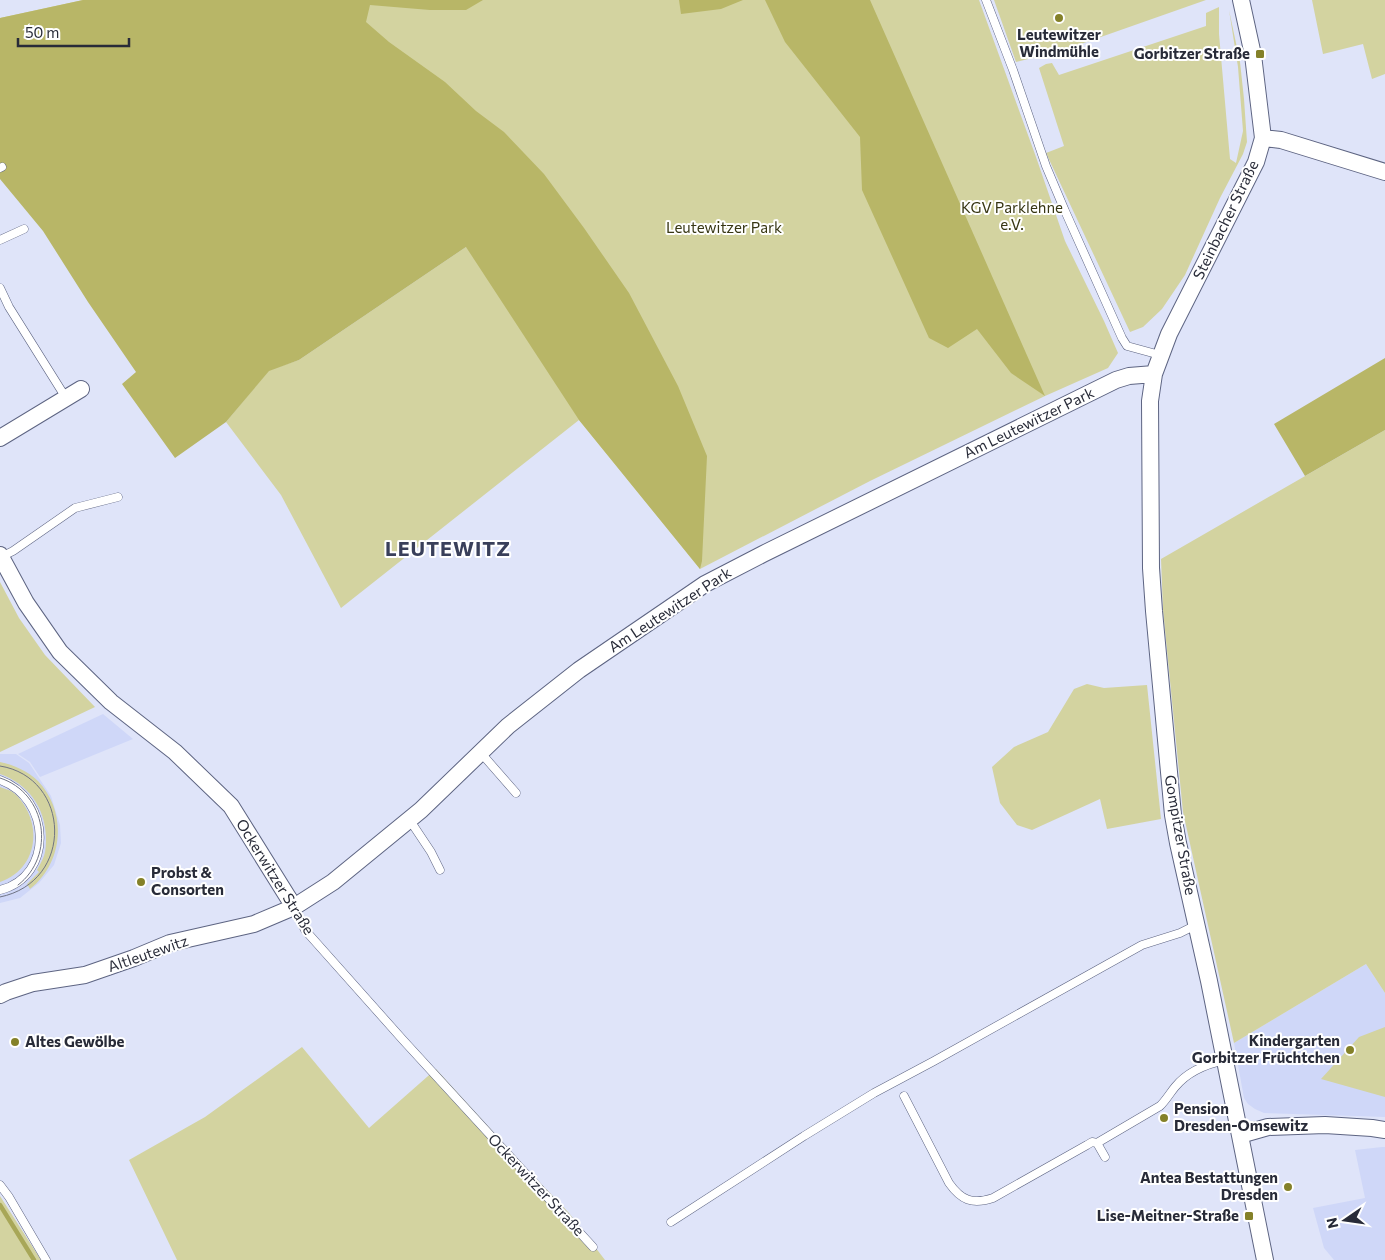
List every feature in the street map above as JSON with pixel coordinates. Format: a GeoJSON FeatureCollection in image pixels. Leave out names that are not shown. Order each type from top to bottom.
{"type":"FeatureCollection","features":[{"type":"Feature","properties":{"kind":"street","name":"Steinbacher Straße"},"geometry":{"type":"LineString","coordinates":[[1154,374],[1169,334],[1256,162],[1262,138],[1253,55],[1241,0]]}},
{"type":"Feature","properties":{"kind":"street"},"geometry":{"type":"LineString","coordinates":[[1262,138],[1281,140],[1385,172]]}},
{"type":"Feature","properties":{"kind":"street","name":"Am Leutewitzer Park"},"geometry":{"type":"LineString","coordinates":[[294,907],[333,882],[410,820],[508,726],[579,670],[705,584],[1116,380],[1129,376],[1154,374]]}},
{"type":"Feature","properties":{"kind":"street","name":"Gompitzer Straße"},"geometry":{"type":"LineString","coordinates":[[1154,374],[1149,427],[1152,568],[1154,611],[1173,815],[1265,1260]]}},
{"type":"Feature","properties":{"kind":"street"},"geometry":{"type":"LineString","coordinates":[[0,438],[81,389]]}},
{"type":"Feature","properties":{"kind":"street","name":"Ockerwitzer Straße"},"geometry":{"type":"LineString","coordinates":[[0,556],[26,603],[60,652],[111,702],[175,752],[231,806],[294,907]]}},
{"type":"Feature","properties":{"kind":"street","name":"Altleutewitz"},"geometry":{"type":"LineString","coordinates":[[0,995],[33,983],[86,974],[134,958],[170,943],[254,924],[294,907]]}},
{"type":"Feature","properties":{"kind":"street"},"geometry":{"type":"LineString","coordinates":[[1240,1135],[1268,1127],[1325,1125],[1385,1130]]}},
{"type":"Feature","properties":{"kind":"lane"},"geometry":{"type":"LineString","coordinates":[[986,0],[1064,211],[1122,338],[1127,346],[1160,355]]}},
{"type":"Feature","properties":{"kind":"lane"},"geometry":{"type":"LineString","coordinates":[[0,240],[24,229]]}},
{"type":"Feature","properties":{"kind":"lane"},"geometry":{"type":"LineString","coordinates":[[0,288],[9,307],[66,398]]}},
{"type":"Feature","properties":{"kind":"lane"},"geometry":{"type":"LineString","coordinates":[[0,556],[13,551],[76,508],[118,497]]}},
{"type":"Feature","properties":{"kind":"lane"},"geometry":{"type":"LineString","coordinates":[[481,753],[516,793]]}},
{"type":"Feature","properties":{"kind":"lane"},"geometry":{"type":"LineString","coordinates":[[0,780],[22,793],[29,802],[36,814],[40,836],[37,856],[30,870],[18,882],[0,890]]}},
{"type":"Feature","properties":{"kind":"lane"},"geometry":{"type":"LineString","coordinates":[[410,820],[431,852],[440,870]]}},
{"type":"Feature","properties":{"kind":"lane","name":"Ockerwitzer Straße"},"geometry":{"type":"LineString","coordinates":[[294,907],[305,930],[593,1247]]}},
{"type":"Feature","properties":{"kind":"lane"},"geometry":{"type":"LineString","coordinates":[[671,1222],[874,1093],[1142,945],[1180,933],[1196,925]]}},
{"type":"Feature","properties":{"kind":"lane"},"geometry":{"type":"LineString","coordinates":[[904,1096],[948,1183],[963,1198],[979,1202],[993,1198],[1092,1142],[1097,1143],[1160,1106],[1165,1102],[1176,1085],[1195,1070],[1202,1066],[1225,1060]]}},
{"type":"Feature","properties":{"kind":"lane"},"geometry":{"type":"LineString","coordinates":[[1097,1143],[1105,1157]]}},
{"type":"Feature","properties":{"kind":"lane"},"geometry":{"type":"LineString","coordinates":[[0,1185],[9,1196],[46,1260]]}},
{"type":"Feature","properties":{"kind":"shaded area"},"geometry":{"type":"Polygon","coordinates":[[[83,0],[483,0],[466,10],[430,10],[370,5],[366,22],[389,42],[445,82],[476,111],[504,132],[544,174],[629,293],[678,386],[707,456],[702,561],[700,569],[579,420],[466,247],[299,360],[269,371],[226,422],[175,458],[122,384],[136,372],[88,302],[43,231],[0,179],[0,18],[83,0]]]}},
{"type":"Feature","properties":{"kind":"shaded area"},"geometry":{"type":"Polygon","coordinates":[[[679,0],[743,0],[721,9],[681,14],[679,0]]]}},
{"type":"Feature","properties":{"kind":"shaded area"},"geometry":{"type":"Polygon","coordinates":[[[765,0],[870,0],[1045,396],[1011,373],[977,329],[948,348],[929,338],[862,190],[860,137],[785,42],[765,0]]]}},
{"type":"Feature","properties":{"kind":"shaded area"},"geometry":{"type":"Polygon","coordinates":[[[1385,358],[1385,430],[1305,476],[1274,424],[1385,358]]]}},
{"type":"Feature","properties":{"kind":"shaded area"},"geometry":{"type":"Polygon","coordinates":[[[103,714],[133,739],[40,777],[30,762],[18,754],[103,714]]]}},
{"type":"Feature","properties":{"kind":"shaded area"},"geometry":{"type":"Polygon","coordinates":[[[0,754],[16,754],[29,763],[51,796],[60,825],[61,843],[54,865],[39,883],[20,898],[0,903],[0,754]]]}},
{"type":"Feature","properties":{"kind":"shaded area"},"geometry":{"type":"Polygon","coordinates":[[[1366,964],[1385,993],[1385,1117],[1264,1113],[1248,1104],[1244,1098],[1234,1043],[1366,964]]]}},
{"type":"Feature","properties":{"kind":"shaded area"},"geometry":{"type":"Polygon","coordinates":[[[1385,1147],[1385,1260],[1334,1260],[1324,1248],[1313,1208],[1365,1198],[1355,1150],[1385,1147]]]}},
{"type":"Feature","properties":{"kind":"green space","name":"Leutewitzer Park"},"geometry":{"type":"Polygon","coordinates":[[[83,0],[979,0],[1065,241],[1118,353],[1108,368],[1045,396],[870,481],[700,569],[579,420],[341,608],[281,495],[226,422],[269,370],[299,360],[466,247],[0,18],[83,0]]]}},
{"type":"Feature","properties":{"kind":"green space"},"geometry":{"type":"Polygon","coordinates":[[[994,0],[1206,0],[1061,51],[1016,62],[994,0]]]}},
{"type":"Feature","properties":{"kind":"green space"},"geometry":{"type":"Polygon","coordinates":[[[1312,0],[1385,0],[1385,74],[1372,79],[1363,44],[1323,54],[1312,0]]]}},
{"type":"Feature","properties":{"kind":"green space"},"geometry":{"type":"Polygon","coordinates":[[[1219,7],[1219,34],[1230,159],[1236,163],[1243,131],[1238,67],[1229,10],[1240,62],[1247,142],[1185,275],[1162,309],[1143,327],[1130,332],[1046,153],[1064,146],[1039,68],[1052,63],[1059,75],[1206,26],[1206,13],[1219,7]]]}},
{"type":"Feature","properties":{"kind":"green space"},"geometry":{"type":"Polygon","coordinates":[[[1385,430],[1385,993],[1366,964],[1234,1043],[1183,812],[1163,610],[1161,559],[1385,430]]]}},
{"type":"Feature","properties":{"kind":"green space"},"geometry":{"type":"Polygon","coordinates":[[[0,582],[19,618],[45,655],[95,707],[0,752],[0,582]]]}},
{"type":"Feature","properties":{"kind":"green space"},"geometry":{"type":"Polygon","coordinates":[[[1087,684],[1104,688],[1147,685],[1161,819],[1107,829],[1100,799],[1032,830],[1017,825],[1000,803],[992,767],[1014,747],[1048,732],[1074,689],[1087,684]]]}},
{"type":"Feature","properties":{"kind":"green space"},"geometry":{"type":"Polygon","coordinates":[[[0,762],[20,769],[34,777],[48,794],[54,808],[58,837],[55,852],[41,878],[30,889],[27,884],[39,872],[37,870],[45,854],[45,826],[38,807],[27,790],[10,778],[0,774],[0,762]]]}},
{"type":"Feature","properties":{"kind":"green space"},"geometry":{"type":"Polygon","coordinates":[[[0,787],[16,795],[28,812],[32,823],[33,844],[30,854],[19,871],[0,882],[0,787]]]}},
{"type":"Feature","properties":{"kind":"green space"},"geometry":{"type":"Polygon","coordinates":[[[1385,1027],[1385,1097],[1321,1079],[1359,1037],[1385,1027]]]}},
{"type":"Feature","properties":{"kind":"green space"},"geometry":{"type":"Polygon","coordinates":[[[302,1047],[369,1128],[436,1069],[569,1213],[605,1260],[177,1260],[129,1160],[205,1117],[302,1047]]]}},
{"type":"Feature","properties":{"kind":"green space"},"geometry":{"type":"Polygon","coordinates":[[[0,1196],[41,1260],[0,1260],[0,1196]]]}},
{"type":"Feature","properties":{"kind":"waterway"},"geometry":{"type":"LineString","coordinates":[[0,1205],[34,1260]]}},
{"type":"Feature","properties":{"kind":"tram line"},"geometry":{"type":"LineString","coordinates":[[0,766],[23,774],[40,789],[51,808],[55,830],[52,852],[42,872],[24,888],[0,897]]}},
{"type":"Feature","properties":{"kind":"tram line"},"geometry":{"type":"LineString","coordinates":[[0,778],[16,786],[28,797],[36,811],[41,826],[38,858],[30,873],[18,885]]}},
{"type":"Feature","properties":{"kind":"place","name":"Leutewitzer Windmühle"},"geometry":{"type":"Point","coordinates":[1059,18]}},
{"type":"Feature","properties":{"kind":"place","name":"Gorbitzer Straße"},"geometry":{"type":"Point","coordinates":[1260,54]}},
{"type":"Feature","properties":{"kind":"place","name":"Probst & Consorten"},"geometry":{"type":"Point","coordinates":[141,882]}},
{"type":"Feature","properties":{"kind":"place","name":"Altes Gewölbe"},"geometry":{"type":"Point","coordinates":[15,1042]}},
{"type":"Feature","properties":{"kind":"place","name":"Kindergarten Gorbitzer Früchtchen"},"geometry":{"type":"Point","coordinates":[1350,1050]}},
{"type":"Feature","properties":{"kind":"place","name":"Pension Dresden-Omsewitz"},"geometry":{"type":"Point","coordinates":[1164,1118]}},
{"type":"Feature","properties":{"kind":"place","name":"Antea Bestattungen Dresden"},"geometry":{"type":"Point","coordinates":[1288,1187]}},
{"type":"Feature","properties":{"kind":"place","name":"Lise-Meitner-Straße"},"geometry":{"type":"Point","coordinates":[1249,1216]}},
{"type":"Feature","properties":{"kind":"district","name":"LEUTEWITZ"},"geometry":{"type":"Point","coordinates":[448,549]}},
{"type":"Feature","properties":{"kind":"park label","name":"KGV Parklehne e.V."},"geometry":{"type":"Point","coordinates":[1012,216]}}]}
